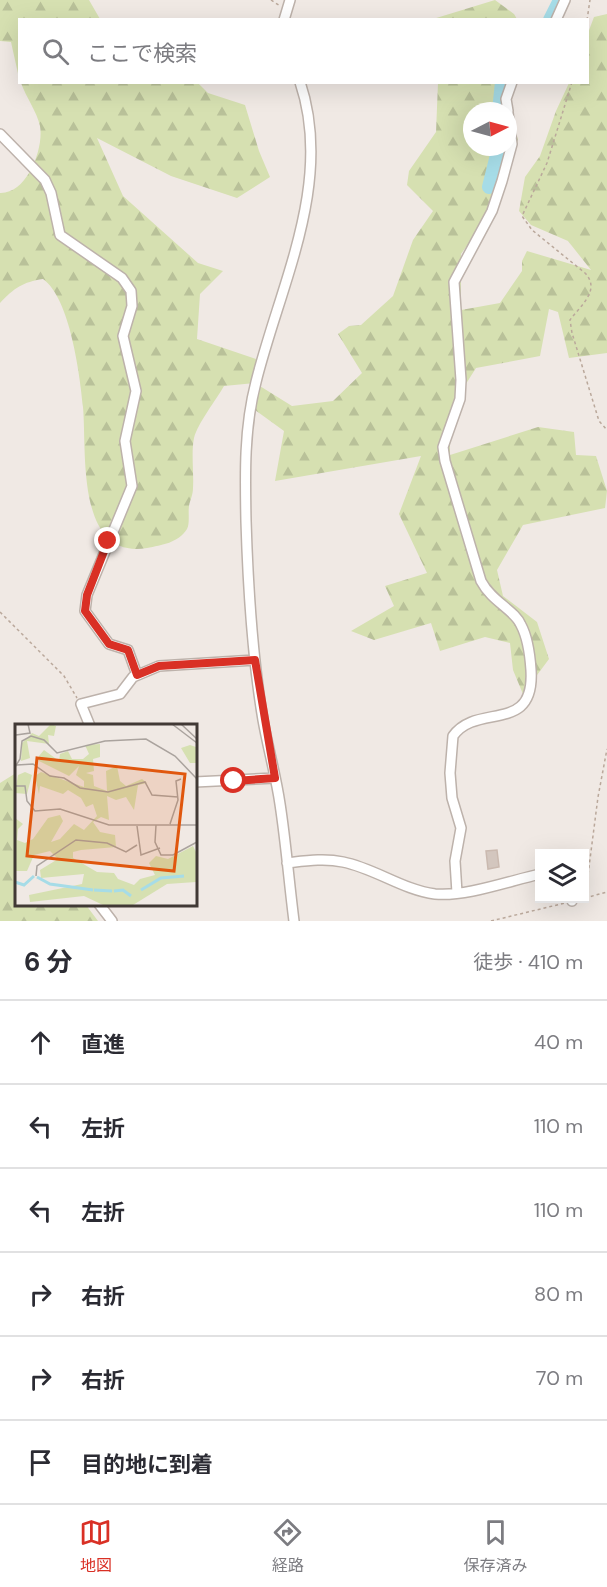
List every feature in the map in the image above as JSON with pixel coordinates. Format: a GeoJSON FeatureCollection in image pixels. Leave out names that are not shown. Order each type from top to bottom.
{"type":"FeatureCollection","features":[{"type":"Feature","properties":{"kind":"street"},"geometry":{"type":"LineString","coordinates":[[557,18],[565,0]]}},
{"type":"Feature","properties":{"kind":"street"},"geometry":{"type":"LineString","coordinates":[[294,921],[275,778],[255,660],[247,557],[245,452],[255,383],[307,202],[312,151],[310,125],[300,84]]}},
{"type":"Feature","properties":{"kind":"street"},"geometry":{"type":"LineString","coordinates":[[506,102],[511,84]]}},
{"type":"Feature","properties":{"kind":"street"},"geometry":{"type":"LineString","coordinates":[[0,134],[45,180],[51,193],[60,235],[123,278],[131,291],[132,306],[123,336],[136,391],[125,441],[132,486],[87,595],[85,611],[109,644],[128,650],[137,675]]}},
{"type":"Feature","properties":{"kind":"street"},"geometry":{"type":"LineString","coordinates":[[457,893],[455,861],[461,828],[452,798],[450,773],[453,736],[466,724],[502,716],[521,706],[529,695],[531,684],[530,653],[522,625],[517,617],[489,595],[481,581],[445,461],[443,447],[460,399],[461,380],[454,282],[492,211],[509,156]]}},
{"type":"Feature","properties":{"kind":"street"},"geometry":{"type":"LineString","coordinates":[[89,724],[81,704],[120,694],[137,675],[159,666],[255,660]]}},
{"type":"Feature","properties":{"kind":"street"},"geometry":{"type":"LineString","coordinates":[[196,782],[275,778]]}},
{"type":"Feature","properties":{"kind":"street"},"geometry":{"type":"LineString","coordinates":[[287,863],[341,861],[425,892],[457,893],[535,875]]}},
{"type":"Feature","properties":{"kind":"street"},"geometry":{"type":"LineString","coordinates":[[101,906],[112,921]]}},
{"type":"Feature","properties":{"kind":"path"},"geometry":{"type":"LineString","coordinates":[[271,0],[287,10]]}},
{"type":"Feature","properties":{"kind":"path"},"geometry":{"type":"LineString","coordinates":[[587,18],[590,0]]}},
{"type":"Feature","properties":{"kind":"path"},"geometry":{"type":"LineString","coordinates":[[571,84],[547,163],[532,201],[522,216],[532,230],[585,273],[591,282],[590,295],[570,320],[578,357],[599,421],[607,430]]}},
{"type":"Feature","properties":{"kind":"path"},"geometry":{"type":"LineString","coordinates":[[0,612],[64,676],[81,704]]}},
{"type":"Feature","properties":{"kind":"path"},"geometry":{"type":"LineString","coordinates":[[589,867],[607,749]]}},
{"type":"Feature","properties":{"kind":"path"},"geometry":{"type":"LineString","coordinates":[[589,897],[607,892]]}},
{"type":"Feature","properties":{"kind":"path"},"geometry":{"type":"LineString","coordinates":[[490,921],[560,903]]}},
{"type":"Feature","properties":{"kind":"green space"},"geometry":{"type":"Polygon","coordinates":[[[0,0],[89,0],[99,18],[18,18],[18,74],[11,42],[0,41],[0,0]]]}},
{"type":"Feature","properties":{"kind":"green space"},"geometry":{"type":"Polygon","coordinates":[[[495,0],[516,18],[436,18],[495,0]]]}},
{"type":"Feature","properties":{"kind":"green space"},"geometry":{"type":"Polygon","coordinates":[[[607,14],[607,353],[569,358],[558,312],[549,309],[540,356],[476,368],[450,409],[450,455],[538,427],[574,432],[576,455],[596,456],[607,491],[605,508],[523,525],[497,570],[503,596],[537,622],[549,659],[523,694],[513,670],[510,643],[485,637],[440,651],[431,623],[374,640],[351,631],[394,606],[385,586],[427,573],[399,514],[421,456],[275,481],[284,431],[251,407],[255,383],[292,406],[333,401],[362,373],[338,334],[349,326],[361,325],[393,296],[413,240],[433,211],[407,185],[409,171],[436,132],[438,84],[509,84],[508,102],[463,102],[463,156],[512,156],[496,205],[461,254],[461,310],[500,303],[522,271],[522,261],[527,251],[591,270],[568,241],[531,225],[519,211],[525,177],[540,156],[569,84],[589,84],[589,30],[594,17],[607,14]]]}},
{"type":"Feature","properties":{"kind":"green space"},"geometry":{"type":"Polygon","coordinates":[[[21,84],[199,84],[208,93],[245,105],[259,151],[270,177],[237,198],[171,176],[97,138],[123,196],[198,263],[223,271],[200,294],[197,339],[256,359],[255,383],[224,386],[196,432],[193,450],[193,491],[189,506],[188,527],[183,534],[169,543],[147,548],[124,547],[107,537],[96,520],[90,498],[86,474],[79,376],[72,338],[60,303],[43,279],[19,286],[0,303],[0,193],[10,191],[26,178],[36,158],[41,136],[39,121],[21,84]]]}},
{"type":"Feature","properties":{"kind":"green space"},"geometry":{"type":"Polygon","coordinates":[[[15,774],[15,906],[87,906],[98,921],[0,921],[0,783],[15,774]]]}},
{"type":"Feature","properties":{"kind":"building"},"geometry":{"type":"Polygon","coordinates":[[[497,850],[499,867],[488,869],[486,851],[497,850]]]}},
{"type":"Feature","properties":{"kind":"waterway"},"geometry":{"type":"LineString","coordinates":[[551,18],[560,0]]}},
{"type":"Feature","properties":{"kind":"waterway"},"geometry":{"type":"LineString","coordinates":[[500,102],[502,84]]}},
{"type":"Feature","properties":{"kind":"waterway"},"geometry":{"type":"LineString","coordinates":[[489,187],[497,156]]}},
{"type":"Feature","properties":{"kind":"route"},"geometry":{"type":"LineString","coordinates":[[108,541],[87,595],[85,611],[109,644],[128,650],[133,657],[137,675],[159,666],[255,660],[263,719],[275,778],[234,781]]}}]}
